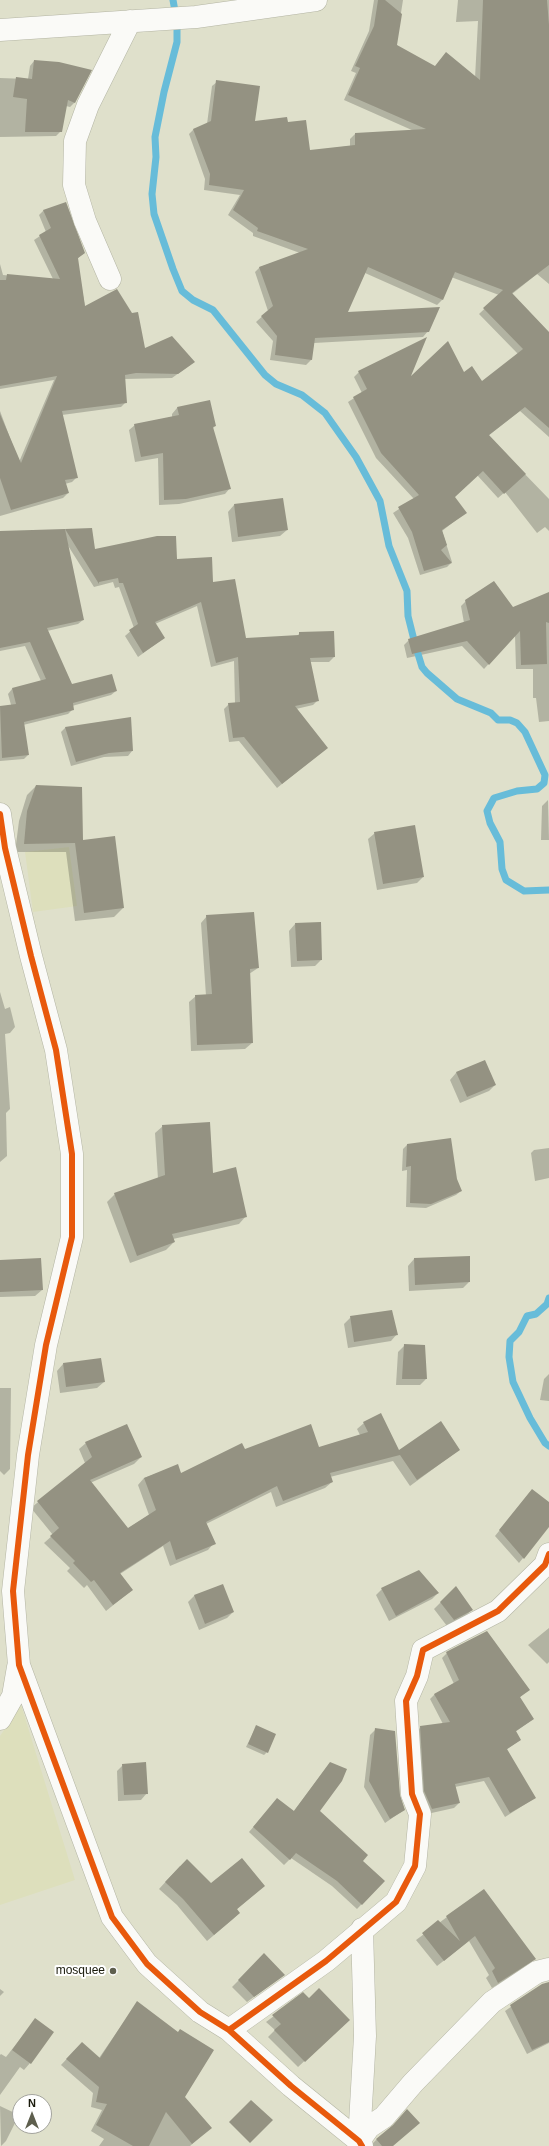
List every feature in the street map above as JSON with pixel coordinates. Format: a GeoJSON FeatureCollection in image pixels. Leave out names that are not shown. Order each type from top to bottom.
{"type":"FeatureCollection","features":[{"type":"Feature","properties":{"kind":"street"},"geometry":{"type":"LineString","coordinates":[[0,30],[196,18],[316,0]]}},
{"type":"Feature","properties":{"kind":"street"},"geometry":{"type":"LineString","coordinates":[[110,279],[85,220],[74,185],[75,141],[88,105],[137,21]]}},
{"type":"Feature","properties":{"kind":"street"},"geometry":{"type":"LineString","coordinates":[[0,814],[5,848],[29,948],[56,1050],[72,1154],[72,1237],[46,1346],[28,1455],[13,1591],[19,1665],[13,1696],[0,1719]]}},
{"type":"Feature","properties":{"kind":"street"},"geometry":{"type":"LineString","coordinates":[[229,2030],[326,1961],[362,1929],[396,1902],[415,1866],[420,1814],[412,1794],[406,1701],[417,1676],[423,1650],[498,1611],[545,1566],[549,1554]]}},
{"type":"Feature","properties":{"kind":"street"},"geometry":{"type":"LineString","coordinates":[[19,1665],[112,1917],[147,1964],[200,2012],[229,2030],[291,2086],[359,2144]]}},
{"type":"Feature","properties":{"kind":"street"},"geometry":{"type":"LineString","coordinates":[[359,2144],[365,2036],[362,1929]]}},
{"type":"Feature","properties":{"kind":"street"},"geometry":{"type":"LineString","coordinates":[[359,2144],[369,2127],[384,2117],[413,2083],[492,2002],[537,1972],[549,1969]]}},
{"type":"Feature","properties":{"kind":"shaded area"},"geometry":{"type":"Polygon","coordinates":[[[69,847],[77,906],[33,912],[25,852],[69,847]]]}},
{"type":"Feature","properties":{"kind":"shaded area"},"geometry":{"type":"Polygon","coordinates":[[[21,1705],[75,1880],[0,1905],[0,1736],[21,1705]]]}},
{"type":"Feature","properties":{"kind":"building"},"geometry":{"type":"Polygon","coordinates":[[[378,0],[385,0],[402,14],[397,45],[435,66],[446,52],[480,80],[483,0],[547,0],[549,25],[549,265],[512,293],[549,332],[549,428],[525,407],[489,435],[526,474],[504,494],[483,471],[455,497],[467,513],[442,530],[447,545],[441,550],[452,563],[424,571],[412,532],[398,507],[419,495],[381,453],[353,397],[367,389],[358,371],[427,337],[411,376],[448,341],[464,372],[472,366],[482,381],[523,349],[483,308],[503,290],[455,272],[443,300],[368,267],[348,312],[440,307],[429,332],[315,338],[312,360],[275,355],[277,336],[261,316],[273,306],[259,267],[308,249],[257,231],[258,228],[233,210],[244,190],[209,185],[210,174],[193,129],[211,121],[216,80],[260,86],[255,121],[287,117],[288,122],[306,120],[310,150],[355,145],[355,133],[426,129],[348,95],[360,68],[355,66],[374,26],[378,0]]]}},
{"type":"Feature","properties":{"kind":"building"},"geometry":{"type":"Polygon","coordinates":[[[34,60],[59,62],[92,70],[75,103],[68,100],[62,132],[25,132],[27,99],[13,97],[16,77],[32,79],[34,60]]]}},
{"type":"Feature","properties":{"kind":"building"},"geometry":{"type":"Polygon","coordinates":[[[66,202],[85,253],[78,258],[85,306],[117,289],[132,313],[138,312],[145,348],[172,336],[195,362],[178,374],[136,373],[125,375],[127,403],[62,411],[78,478],[65,480],[69,493],[11,510],[0,478],[0,414],[21,463],[57,376],[0,386],[0,280],[6,280],[7,274],[60,279],[39,235],[51,228],[43,210],[66,202]]]}},
{"type":"Feature","properties":{"kind":"building"},"geometry":{"type":"Polygon","coordinates":[[[210,400],[216,426],[213,427],[231,489],[186,499],[164,500],[163,453],[141,457],[134,424],[179,415],[177,407],[210,400]]]}},
{"type":"Feature","properties":{"kind":"building"},"geometry":{"type":"Polygon","coordinates":[[[283,498],[288,530],[238,537],[234,504],[283,498]]]}},
{"type":"Feature","properties":{"kind":"building"},"geometry":{"type":"Polygon","coordinates":[[[92,528],[95,549],[157,536],[176,536],[177,559],[212,557],[213,582],[235,579],[246,638],[299,635],[299,632],[334,631],[335,657],[310,658],[319,701],[295,706],[328,748],[282,784],[244,737],[233,738],[228,703],[240,702],[238,657],[216,663],[201,602],[155,622],[165,638],[143,653],[129,630],[138,624],[123,583],[119,583],[118,578],[99,582],[99,584],[65,529],[92,528]]]}},
{"type":"Feature","properties":{"kind":"building"},"geometry":{"type":"Polygon","coordinates":[[[65,529],[84,620],[47,628],[72,684],[112,674],[117,691],[73,703],[74,710],[24,722],[29,755],[2,758],[0,706],[16,704],[12,688],[46,679],[30,642],[0,648],[0,531],[65,529]]]}},
{"type":"Feature","properties":{"kind":"building"},"geometry":{"type":"Polygon","coordinates":[[[494,581],[513,607],[549,592],[549,623],[546,622],[547,664],[521,665],[520,631],[489,665],[467,641],[412,654],[408,639],[470,620],[465,600],[494,581]]]}},
{"type":"Feature","properties":{"kind":"building"},"geometry":{"type":"Polygon","coordinates":[[[131,717],[133,751],[109,753],[76,762],[65,727],[131,717]]]}},
{"type":"Feature","properties":{"kind":"building"},"geometry":{"type":"Polygon","coordinates":[[[36,785],[82,787],[83,840],[115,836],[124,908],[84,913],[75,843],[24,844],[27,811],[36,785]]]}},
{"type":"Feature","properties":{"kind":"building"},"geometry":{"type":"Polygon","coordinates":[[[415,825],[424,877],[383,884],[374,832],[415,825]]]}},
{"type":"Feature","properties":{"kind":"building"},"geometry":{"type":"Polygon","coordinates":[[[254,912],[259,968],[250,969],[253,1043],[197,1045],[195,995],[212,994],[206,915],[254,912]]]}},
{"type":"Feature","properties":{"kind":"building"},"geometry":{"type":"Polygon","coordinates":[[[321,922],[322,960],[297,961],[295,923],[321,922]]]}},
{"type":"Feature","properties":{"kind":"building"},"geometry":{"type":"Polygon","coordinates":[[[485,1060],[496,1085],[467,1097],[456,1072],[485,1060]]]}},
{"type":"Feature","properties":{"kind":"building"},"geometry":{"type":"Polygon","coordinates":[[[210,1122],[213,1173],[236,1167],[247,1217],[172,1234],[175,1242],[137,1256],[114,1193],[165,1175],[162,1125],[210,1122]]]}},
{"type":"Feature","properties":{"kind":"building"},"geometry":{"type":"Polygon","coordinates":[[[451,1138],[457,1179],[462,1191],[431,1204],[410,1203],[411,1166],[406,1167],[407,1144],[451,1138]]]}},
{"type":"Feature","properties":{"kind":"building"},"geometry":{"type":"Polygon","coordinates":[[[470,1256],[470,1282],[415,1285],[414,1258],[470,1256]]]}},
{"type":"Feature","properties":{"kind":"building"},"geometry":{"type":"Polygon","coordinates":[[[41,1258],[43,1290],[0,1292],[0,1260],[41,1258]]]}},
{"type":"Feature","properties":{"kind":"building"},"geometry":{"type":"Polygon","coordinates":[[[392,1310],[398,1335],[354,1342],[350,1316],[392,1310]]]}},
{"type":"Feature","properties":{"kind":"building"},"geometry":{"type":"Polygon","coordinates":[[[404,1344],[425,1345],[427,1379],[402,1379],[404,1344]]]}},
{"type":"Feature","properties":{"kind":"building"},"geometry":{"type":"Polygon","coordinates":[[[101,1358],[105,1382],[66,1387],[63,1363],[101,1358]]]}},
{"type":"Feature","properties":{"kind":"building"},"geometry":{"type":"Polygon","coordinates":[[[381,1413],[399,1450],[441,1421],[460,1450],[417,1480],[400,1455],[330,1473],[333,1482],[283,1501],[277,1486],[206,1522],[216,1544],[176,1560],[170,1541],[120,1573],[133,1590],[113,1605],[94,1580],[91,1582],[73,1563],[75,1561],[50,1536],[59,1528],[37,1501],[92,1457],[85,1442],[127,1424],[142,1457],[90,1480],[128,1528],[156,1510],[144,1478],[178,1464],[181,1473],[242,1443],[245,1449],[311,1424],[319,1447],[368,1432],[363,1422],[381,1413]]]}},
{"type":"Feature","properties":{"kind":"building"},"geometry":{"type":"Polygon","coordinates":[[[532,1489],[549,1502],[549,1527],[524,1559],[499,1530],[532,1489]]]}},
{"type":"Feature","properties":{"kind":"building"},"geometry":{"type":"Polygon","coordinates":[[[419,1570],[439,1593],[396,1616],[381,1588],[419,1570]]]}},
{"type":"Feature","properties":{"kind":"building"},"geometry":{"type":"Polygon","coordinates":[[[223,1584],[234,1612],[205,1624],[194,1595],[223,1584]]]}},
{"type":"Feature","properties":{"kind":"building"},"geometry":{"type":"Polygon","coordinates":[[[456,1586],[473,1610],[454,1620],[440,1602],[456,1586]]]}},
{"type":"Feature","properties":{"kind":"building"},"geometry":{"type":"Polygon","coordinates":[[[487,1631],[530,1690],[520,1697],[534,1719],[516,1731],[521,1740],[507,1749],[536,1798],[510,1813],[489,1777],[455,1784],[460,1803],[432,1809],[424,1791],[420,1726],[450,1722],[434,1694],[459,1680],[446,1652],[487,1631]]]}},
{"type":"Feature","properties":{"kind":"building"},"geometry":{"type":"Polygon","coordinates":[[[256,1725],[276,1734],[268,1753],[248,1744],[256,1725]]]}},
{"type":"Feature","properties":{"kind":"building"},"geometry":{"type":"Polygon","coordinates":[[[375,1728],[395,1731],[400,1795],[405,1810],[390,1819],[369,1781],[375,1728]]]}},
{"type":"Feature","properties":{"kind":"building"},"geometry":{"type":"Polygon","coordinates":[[[146,1762],[148,1794],[124,1795],[122,1764],[146,1762]]]}},
{"type":"Feature","properties":{"kind":"building"},"geometry":{"type":"Polygon","coordinates":[[[330,1762],[347,1769],[342,1781],[320,1811],[368,1855],[363,1861],[385,1881],[362,1905],[337,1881],[296,1853],[290,1860],[253,1827],[277,1798],[294,1811],[330,1762]]]}},
{"type":"Feature","properties":{"kind":"building"},"geometry":{"type":"Polygon","coordinates":[[[242,1858],[265,1886],[237,1909],[240,1913],[214,1935],[183,1899],[165,1882],[187,1859],[211,1883],[242,1858]]]}},
{"type":"Feature","properties":{"kind":"building"},"geometry":{"type":"Polygon","coordinates":[[[484,1889],[536,1959],[498,1983],[492,1971],[495,1968],[475,1936],[444,1961],[422,1933],[438,1920],[460,1941],[446,1916],[484,1889]]]}},
{"type":"Feature","properties":{"kind":"building"},"geometry":{"type":"Polygon","coordinates":[[[264,1953],[285,1975],[254,1997],[238,1980],[264,1953]]]}},
{"type":"Feature","properties":{"kind":"building"},"geometry":{"type":"Polygon","coordinates":[[[549,1982],[549,2042],[532,2050],[510,2005],[542,1984],[549,1982]]]}},
{"type":"Feature","properties":{"kind":"building"},"geometry":{"type":"Polygon","coordinates":[[[319,1988],[350,2020],[305,2062],[274,2030],[281,2024],[272,2015],[303,1992],[309,1998],[319,1988]]]}},
{"type":"Feature","properties":{"kind":"building"},"geometry":{"type":"Polygon","coordinates":[[[137,2001],[178,2032],[180,2029],[214,2050],[185,2097],[212,2128],[192,2144],[166,2112],[149,2146],[133,2146],[96,2125],[107,2104],[96,2102],[99,2087],[66,2059],[82,2042],[100,2058],[137,2001]]]}},
{"type":"Feature","properties":{"kind":"building"},"geometry":{"type":"Polygon","coordinates":[[[35,2018],[54,2032],[31,2064],[12,2050],[35,2018]]]}},
{"type":"Feature","properties":{"kind":"building"},"geometry":{"type":"Polygon","coordinates":[[[251,2100],[273,2120],[250,2143],[229,2122],[251,2100]]]}},
{"type":"Feature","properties":{"kind":"building"},"geometry":{"type":"Polygon","coordinates":[[[407,2109],[420,2123],[393,2146],[382,2146],[376,2139],[393,2125],[407,2109]]]}},
{"type":"Feature","properties":{"kind":"waterway"},"geometry":{"type":"LineString","coordinates":[[173,0],[177,22],[177,42],[164,92],[155,137],[156,157],[152,194],[154,214],[182,291],[193,300],[213,310],[265,375],[276,384],[302,395],[325,413],[356,457],[380,501],[389,546],[407,591],[408,616],[422,667],[457,699],[491,713],[498,720],[510,720],[517,723],[525,732],[545,775],[544,783],[537,789],[517,791],[494,798],[487,811],[490,823],[500,842],[502,869],[506,880],[524,891],[549,890]]}},
{"type":"Feature","properties":{"kind":"waterway"},"geometry":{"type":"LineString","coordinates":[[549,1298],[547,1304],[536,1314],[527,1316],[519,1332],[510,1341],[509,1357],[513,1382],[530,1418],[545,1443],[549,1446]]}},
{"type":"Feature","properties":{"kind":"cycle path"},"geometry":{"type":"LineString","coordinates":[[0,814],[5,848],[31,956],[56,1050],[72,1154],[72,1237],[46,1345],[28,1455],[13,1591],[19,1665],[112,1917],[147,1964],[200,2012],[229,2030],[291,2086],[359,2141],[362,2146]]}},
{"type":"Feature","properties":{"kind":"cycle path"},"geometry":{"type":"LineString","coordinates":[[229,2030],[326,1961],[396,1902],[415,1866],[420,1814],[412,1794],[406,1701],[417,1676],[423,1650],[498,1611],[545,1565],[549,1554]]}},
{"type":"Feature","properties":{"kind":"place","name":"mosquee"},"geometry":{"type":"Point","coordinates":[113,1971]}}]}
